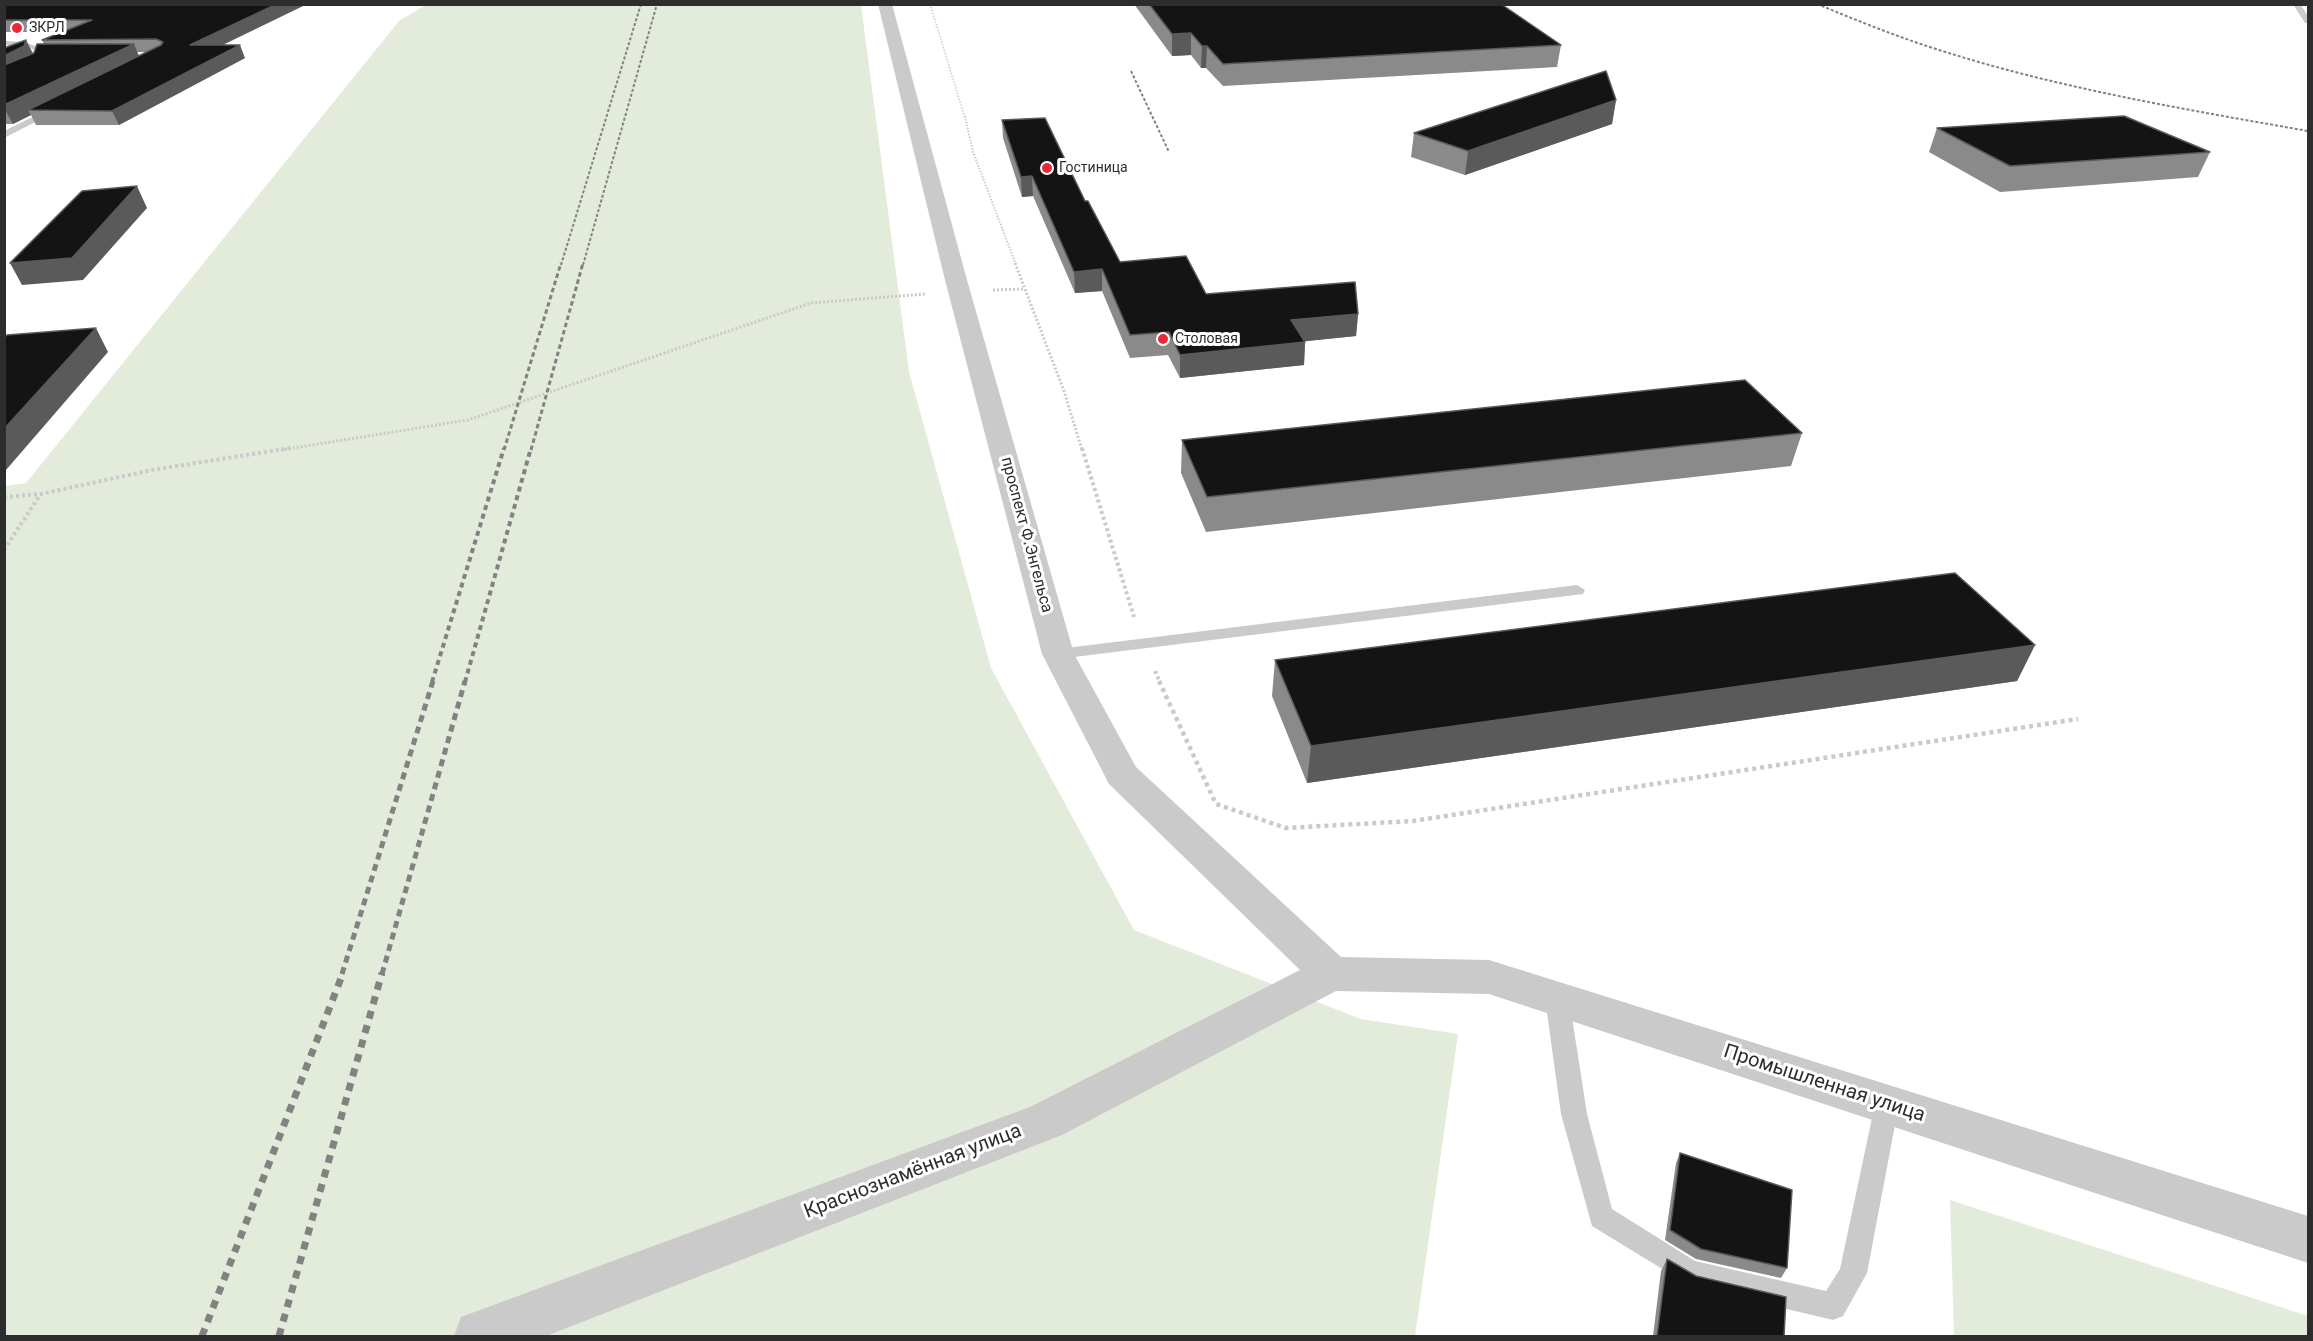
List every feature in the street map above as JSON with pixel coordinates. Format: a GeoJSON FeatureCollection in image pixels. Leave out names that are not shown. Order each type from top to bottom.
{"type":"FeatureCollection","features":[{"type":"Feature","properties":{"kind":"street","name":"проспект Ф.Энгельса"},"geometry":{"type":"LineString","coordinates":[[885,4],[959,292],[1058,654],[1122,775],[1331,974]]}},
{"type":"Feature","properties":{"kind":"street","name":"Промышленная улица"},"geometry":{"type":"LineString","coordinates":[[1331,974],[1489,977],[2308,1240]]}},
{"type":"Feature","properties":{"kind":"street","name":"Краснознамённая улица"},"geometry":{"type":"LineString","coordinates":[[480,1336],[1047,1121],[1331,974]]}},
{"type":"Feature","properties":{"kind":"lane"},"geometry":{"type":"LineString","coordinates":[[2296,4],[2308,21]]}},
{"type":"Feature","properties":{"kind":"lane"},"geometry":{"type":"LineString","coordinates":[[4,43],[24,44],[43,50],[38,66],[4,84]]}},
{"type":"Feature","properties":{"kind":"lane"},"geometry":{"type":"LineString","coordinates":[[41,57],[52,57]]}},
{"type":"Feature","properties":{"kind":"lane"},"geometry":{"type":"LineString","coordinates":[[4,135],[68,104]]}},
{"type":"Feature","properties":{"kind":"lane"},"geometry":{"type":"LineString","coordinates":[[1058,654],[1577,590]]}},
{"type":"Feature","properties":{"kind":"lane"},"geometry":{"type":"LineString","coordinates":[[1557,999],[1574,1114],[1601,1217],[1690,1273],[1833,1306],[1853,1273],[1887,1104]]}},
{"type":"Feature","properties":{"kind":"path"},"geometry":{"type":"LineString","coordinates":[[930,4],[939,39],[961,99],[973,152],[1064,391],[1143,644],[1216,804],[1286,828],[1413,821],[2078,718]]}},
{"type":"Feature","properties":{"kind":"path"},"geometry":{"type":"LineString","coordinates":[[4,496],[41,494],[152,470],[468,420],[811,303],[1025,289]]}},
{"type":"Feature","properties":{"kind":"path"},"geometry":{"type":"LineString","coordinates":[[4,550],[41,494]]}},
{"type":"Feature","properties":{"kind":"green space"},"geometry":{"type":"Polygon","coordinates":[[[426,5],[861,5],[909,372],[991,668],[1134,930],[1361,1019],[1458,1034],[1415,1336],[5,1336],[5,486],[26,483],[399,21],[426,5]]]}},
{"type":"Feature","properties":{"kind":"green space"},"geometry":{"type":"Polygon","coordinates":[[[1950,1200],[2308,1316],[2308,1336],[1954,1336],[1950,1200]]]}},
{"type":"Feature","properties":{"kind":"building"},"geometry":{"type":"Polygon","coordinates":[[[4,4],[277,4],[190,45],[240,45],[112,111],[28,110],[163,42],[156,39],[42,40],[92,20],[4,20],[4,4]]]}},
{"type":"Feature","properties":{"kind":"building"},"geometry":{"type":"Polygon","coordinates":[[[1149,4],[1501,4],[1561,45],[1223,64],[1191,33],[1172,34],[1149,4]]]}},
{"type":"Feature","properties":{"kind":"building"},"geometry":{"type":"Polygon","coordinates":[[[26,40],[24,46],[4,56],[4,48],[26,40]]]}},
{"type":"Feature","properties":{"kind":"building"},"geometry":{"type":"Polygon","coordinates":[[[37,44],[134,44],[4,105],[4,65],[34,53],[37,44]]]}},
{"type":"Feature","properties":{"kind":"building"},"geometry":{"type":"Polygon","coordinates":[[[1606,71],[1616,100],[1468,151],[1414,133],[1606,71]]]}},
{"type":"Feature","properties":{"kind":"building"},"geometry":{"type":"Polygon","coordinates":[[[2124,116],[2210,152],[2010,166],[1937,128],[2124,116]]]}},
{"type":"Feature","properties":{"kind":"building"},"geometry":{"type":"Polygon","coordinates":[[[1045,118],[1085,201],[1088,201],[1120,262],[1186,256],[1206,294],[1355,282],[1358,314],[1291,320],[1305,342],[1180,355],[1169,332],[1130,335],[1102,269],[1074,272],[1032,176],[1021,177],[1002,120],[1045,118]]]}},
{"type":"Feature","properties":{"kind":"building"},"geometry":{"type":"Polygon","coordinates":[[[137,186],[72,258],[10,263],[82,191],[137,186]]]}},
{"type":"Feature","properties":{"kind":"building"},"geometry":{"type":"Polygon","coordinates":[[[96,328],[4,429],[4,338],[7,335],[96,328]]]}},
{"type":"Feature","properties":{"kind":"building"},"geometry":{"type":"Polygon","coordinates":[[[1745,380],[1802,433],[1207,497],[1182,440],[1745,380]]]}},
{"type":"Feature","properties":{"kind":"building"},"geometry":{"type":"Polygon","coordinates":[[[1955,573],[2035,645],[1311,746],[1275,660],[1955,573]]]}},
{"type":"Feature","properties":{"kind":"building"},"geometry":{"type":"Polygon","coordinates":[[[1680,1153],[1792,1190],[1787,1268],[1701,1249],[1670,1230],[1680,1153]]]}},
{"type":"Feature","properties":{"kind":"building"},"geometry":{"type":"Polygon","coordinates":[[[1667,1259],[1696,1276],[1786,1297],[1784,1336],[1657,1336],[1667,1259]]]}},
{"type":"Feature","properties":{"kind":"railway"},"geometry":{"type":"LineString","coordinates":[[561,265],[641,4]]}},
{"type":"Feature","properties":{"kind":"railway"},"geometry":{"type":"LineString","coordinates":[[583,265],[657,4]]}},
{"type":"Feature","properties":{"kind":"railway"},"geometry":{"type":"LineString","coordinates":[[1817,4],[1921,44],[2028,75],[2120,96],[2308,131]]}},
{"type":"Feature","properties":{"kind":"railway"},"geometry":{"type":"LineString","coordinates":[[1131,71],[1169,152]]}},
{"type":"Feature","properties":{"kind":"railway"},"geometry":{"type":"LineString","coordinates":[[504,450],[561,263]]}},
{"type":"Feature","properties":{"kind":"railway"},"geometry":{"type":"LineString","coordinates":[[531,450],[583,263]]}},
{"type":"Feature","properties":{"kind":"railway"},"geometry":{"type":"LineString","coordinates":[[432,682],[504,448]]}},
{"type":"Feature","properties":{"kind":"railway"},"geometry":{"type":"LineString","coordinates":[[465,682],[531,448]]}},
{"type":"Feature","properties":{"kind":"railway"},"geometry":{"type":"LineString","coordinates":[[342,974],[433,681]]}},
{"type":"Feature","properties":{"kind":"railway"},"geometry":{"type":"LineString","coordinates":[[382,974],[465,681]]}},
{"type":"Feature","properties":{"kind":"railway"},"geometry":{"type":"LineString","coordinates":[[202,1336],[343,973]]}},
{"type":"Feature","properties":{"kind":"railway"},"geometry":{"type":"LineString","coordinates":[[279,1336],[382,973]]}},
{"type":"Feature","properties":{"kind":"place","name":"ЗКРЛ"},"geometry":{"type":"Point","coordinates":[17,28]}},
{"type":"Feature","properties":{"kind":"place","name":"Гостиница"},"geometry":{"type":"Point","coordinates":[1047,168]}},
{"type":"Feature","properties":{"kind":"place","name":"Столовая"},"geometry":{"type":"Point","coordinates":[1163,339]}}]}
